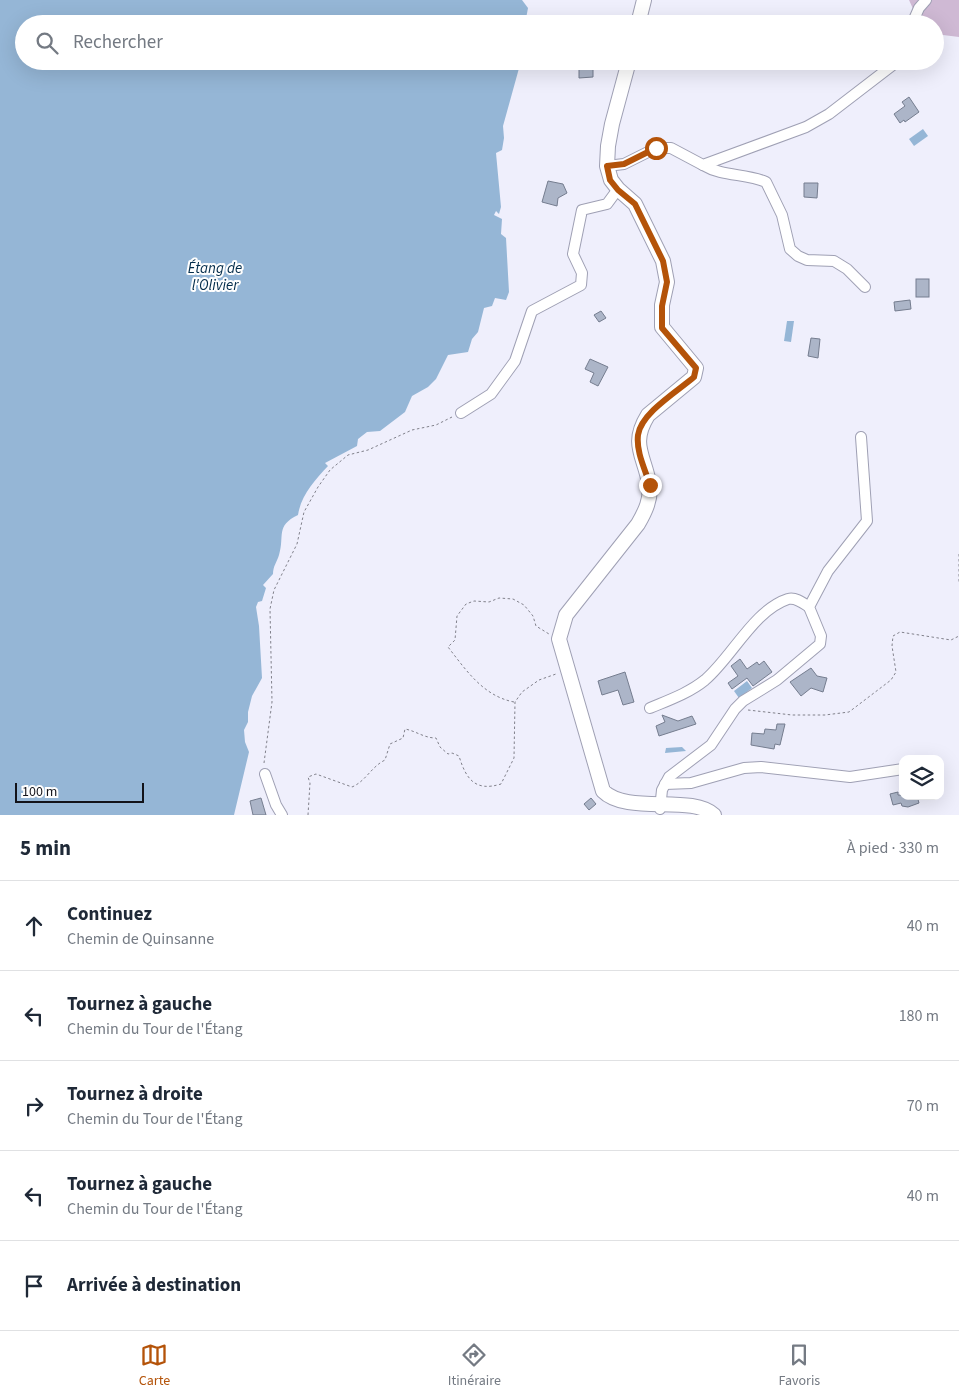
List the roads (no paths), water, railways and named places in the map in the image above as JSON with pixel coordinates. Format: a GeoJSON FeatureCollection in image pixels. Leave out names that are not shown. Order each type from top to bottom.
{"type":"FeatureCollection","features":[{"type":"Feature","properties":{"kind":"street"},"geometry":{"type":"LineString","coordinates":[[640,15],[644,0]]}},
{"type":"Feature","properties":{"kind":"street"},"geometry":{"type":"LineString","coordinates":[[916,15],[926,0]]}},
{"type":"Feature","properties":{"kind":"street"},"geometry":{"type":"LineString","coordinates":[[627,70],[612,124],[607,166],[610,180],[618,190],[635,204],[663,261],[667,282],[662,306],[662,328],[696,368],[694,377],[648,415],[643,422],[638,434],[638,450],[650,485],[647,508],[638,524],[566,615],[559,640],[566,670],[603,791],[609,800],[624,806],[660,809],[703,808],[714,815]]}},
{"type":"Feature","properties":{"kind":"street"},"geometry":{"type":"LineString","coordinates":[[703,165],[806,127],[829,114],[886,70]]}},
{"type":"Feature","properties":{"kind":"street"},"geometry":{"type":"LineString","coordinates":[[607,166],[624,164],[656,148],[672,148],[713,171],[757,178],[766,182],[782,215],[790,248],[798,256],[807,260],[834,261],[847,269],[865,287]]}},
{"type":"Feature","properties":{"kind":"street"},"geometry":{"type":"LineString","coordinates":[[461,413],[491,394],[515,361],[532,311],[581,286],[582,273],[573,254],[582,210],[607,204],[618,190]]}},
{"type":"Feature","properties":{"kind":"street"},"geometry":{"type":"LineString","coordinates":[[809,606],[828,571],[867,521],[862,437]]}},
{"type":"Feature","properties":{"kind":"street"},"geometry":{"type":"LineString","coordinates":[[650,708],[692,689],[706,679],[747,631],[770,609],[789,599],[797,599],[809,606],[821,636],[820,644],[777,680],[743,701],[735,709],[711,746],[669,777],[662,790],[660,809]]}},
{"type":"Feature","properties":{"kind":"street"},"geometry":{"type":"LineString","coordinates":[[665,784],[691,783],[744,768],[850,777],[899,770]]}},
{"type":"Feature","properties":{"kind":"street"},"geometry":{"type":"LineString","coordinates":[[265,774],[276,805],[282,815]]}},
{"type":"Feature","properties":{"kind":"water","name":"Étang de l'Olivier"},"geometry":{"type":"Polygon","coordinates":[[[0,0],[522,0],[528,8],[527,15],[15,15],[15,70],[519,70],[503,126],[502,150],[496,153],[501,207],[499,214],[496,211],[494,215],[502,219],[501,234],[506,238],[509,292],[506,300],[495,298],[492,306],[484,308],[478,332],[472,339],[468,352],[448,355],[436,379],[428,387],[412,396],[405,412],[380,431],[367,432],[358,439],[357,446],[325,463],[328,466],[305,494],[298,515],[283,527],[281,548],[273,574],[263,585],[266,588],[262,601],[258,602],[256,607],[262,678],[252,696],[248,712],[248,722],[244,730],[245,742],[249,752],[234,815],[0,815],[0,0]]]}},
{"type":"Feature","properties":{"kind":"water"},"geometry":{"type":"Polygon","coordinates":[[[923,129],[928,136],[914,146],[909,139],[923,129]]]}},
{"type":"Feature","properties":{"kind":"water"},"geometry":{"type":"Polygon","coordinates":[[[787,321],[794,321],[791,342],[784,341],[787,321]]]}},
{"type":"Feature","properties":{"kind":"water"},"geometry":{"type":"Polygon","coordinates":[[[747,681],[752,688],[739,698],[734,691],[747,681]]]}},
{"type":"Feature","properties":{"kind":"water"},"geometry":{"type":"Polygon","coordinates":[[[682,747],[686,751],[665,753],[666,748],[682,747]]]}}]}
